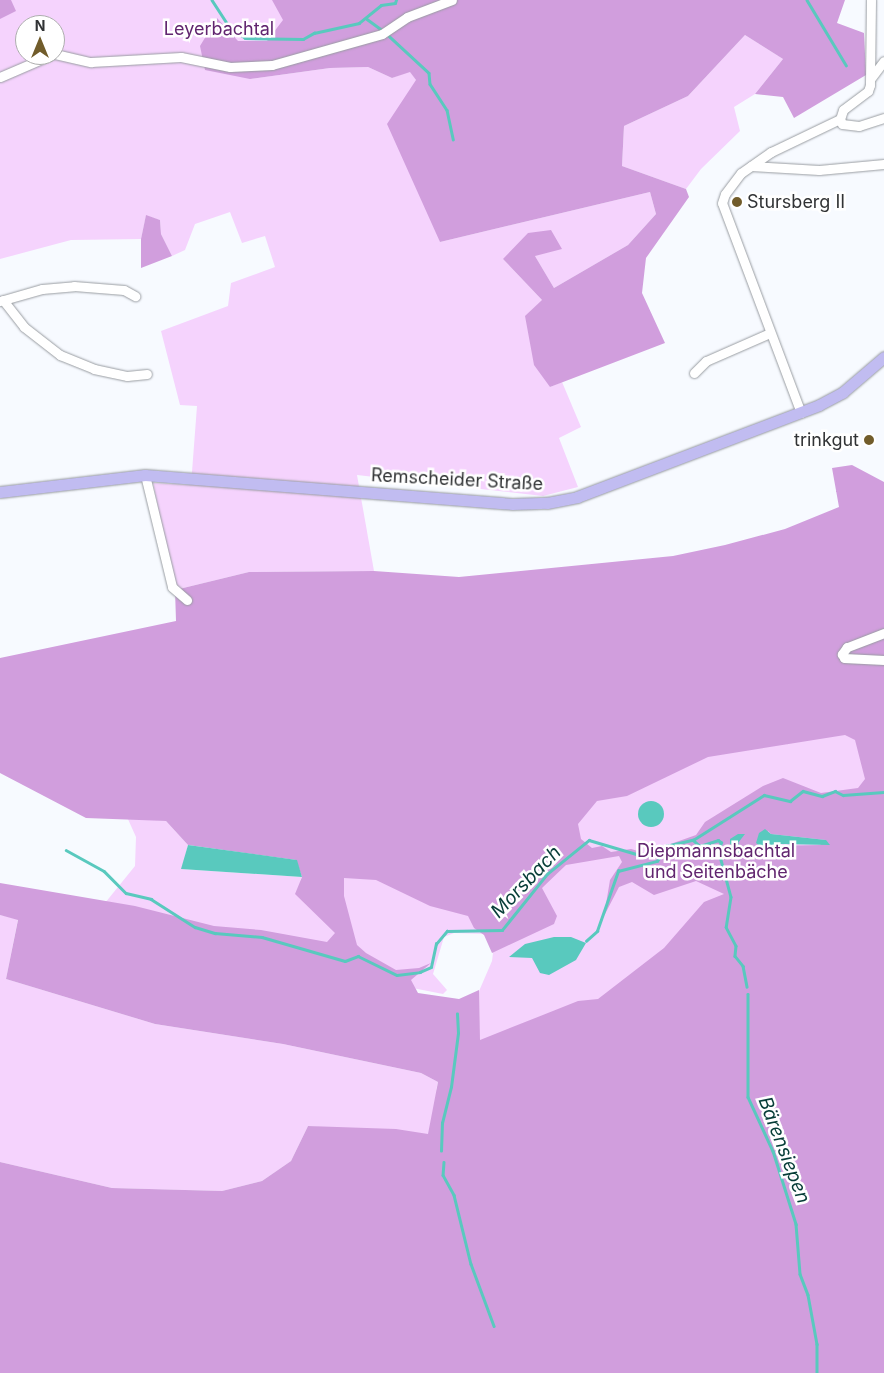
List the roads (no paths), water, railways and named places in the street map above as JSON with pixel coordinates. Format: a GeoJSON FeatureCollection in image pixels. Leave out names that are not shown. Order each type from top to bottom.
{"type":"FeatureCollection","features":[{"type":"Feature","properties":{"kind":"main road","name":"Remscheider Straße"},"geometry":{"type":"LineString","coordinates":[[0,492],[145,475],[512,504],[547,503],[578,497],[800,413],[843,392],[884,357]]}},
{"type":"Feature","properties":{"kind":"street"},"geometry":{"type":"LineString","coordinates":[[65,57],[91,62],[181,57],[230,67],[272,65],[382,34],[406,17],[452,0]]}},
{"type":"Feature","properties":{"kind":"street"},"geometry":{"type":"LineString","coordinates":[[871,0],[871,78],[868,91],[843,110],[840,119],[842,124],[859,126],[884,118]]}},
{"type":"Feature","properties":{"kind":"street"},"geometry":{"type":"LineString","coordinates":[[871,78],[884,61]]}},
{"type":"Feature","properties":{"kind":"street"},"geometry":{"type":"LineString","coordinates":[[0,77],[29,65]]}},
{"type":"Feature","properties":{"kind":"street"},"geometry":{"type":"LineString","coordinates":[[800,413],[722,203],[732,183],[750,166],[771,152],[840,119]]}},
{"type":"Feature","properties":{"kind":"street"},"geometry":{"type":"LineString","coordinates":[[750,166],[819,170],[884,164]]}},
{"type":"Feature","properties":{"kind":"street"},"geometry":{"type":"LineString","coordinates":[[135,296],[124,290],[74,286],[42,289],[2,300],[24,326],[60,355],[94,369],[127,376],[147,374]]}},
{"type":"Feature","properties":{"kind":"street"},"geometry":{"type":"LineString","coordinates":[[694,372],[706,361],[770,333]]}},
{"type":"Feature","properties":{"kind":"street"},"geometry":{"type":"LineString","coordinates":[[145,475],[172,587],[187,600]]}},
{"type":"Feature","properties":{"kind":"street"},"geometry":{"type":"LineString","coordinates":[[884,633],[847,647],[842,654],[844,658],[884,660]]}},
{"type":"Feature","properties":{"kind":"waterway"},"geometry":{"type":"LineString","coordinates":[[212,0],[228,25],[245,38],[303,39],[314,33],[359,23],[381,5],[395,3],[396,0]]}},
{"type":"Feature","properties":{"kind":"waterway"},"geometry":{"type":"LineString","coordinates":[[807,0],[846,65]]}},
{"type":"Feature","properties":{"kind":"waterway"},"geometry":{"type":"LineString","coordinates":[[367,19],[382,30]]}},
{"type":"Feature","properties":{"kind":"waterway"},"geometry":{"type":"LineString","coordinates":[[389,36],[429,73],[430,84],[447,110],[453,139]]}},
{"type":"Feature","properties":{"kind":"waterway","name":"Morsbach"},"geometry":{"type":"LineString","coordinates":[[66,850],[104,871],[126,893],[151,899],[195,927],[215,933],[262,937],[345,961],[358,956],[397,975],[420,972],[431,967],[436,944],[447,931],[502,930],[547,874],[589,840],[643,856],[662,853],[666,846],[693,840],[764,795],[790,801],[803,791],[822,796],[835,791],[843,795],[884,792]]}},
{"type":"Feature","properties":{"kind":"waterway","name":"Bärensiepen"},"geometry":{"type":"LineString","coordinates":[[693,840],[700,846],[718,840],[721,842],[720,856],[731,897],[726,927],[736,946],[735,956],[743,966],[747,987]]}},
{"type":"Feature","properties":{"kind":"waterway"},"geometry":{"type":"LineString","coordinates":[[586,941],[597,931],[618,871],[657,861],[665,850]]}},
{"type":"Feature","properties":{"kind":"waterway","name":"Bärensiepen"},"geometry":{"type":"LineString","coordinates":[[748,994],[748,1097],[773,1151],[796,1224],[800,1274],[808,1295],[817,1344],[817,1373]]}},
{"type":"Feature","properties":{"kind":"waterway"},"geometry":{"type":"LineString","coordinates":[[441,1151],[442,1123],[451,1087],[458,1033],[457,1014]]}},
{"type":"Feature","properties":{"kind":"waterway"},"geometry":{"type":"LineString","coordinates":[[444,1162],[443,1175],[454,1195],[471,1264],[494,1326]]}},
{"type":"Feature","properties":{"kind":"place","name":"Stursberg II"},"geometry":{"type":"Point","coordinates":[737,202]}},
{"type":"Feature","properties":{"kind":"place","name":"trinkgut"},"geometry":{"type":"Point","coordinates":[869,440]}},
{"type":"Feature","properties":{"kind":"park label","name":"Leyerbachtal"},"geometry":{"type":"Point","coordinates":[219,29]}},
{"type":"Feature","properties":{"kind":"park label","name":"Diepmannsbachtal und Seitenbäche"},"geometry":{"type":"Point","coordinates":[716,862]}}]}
